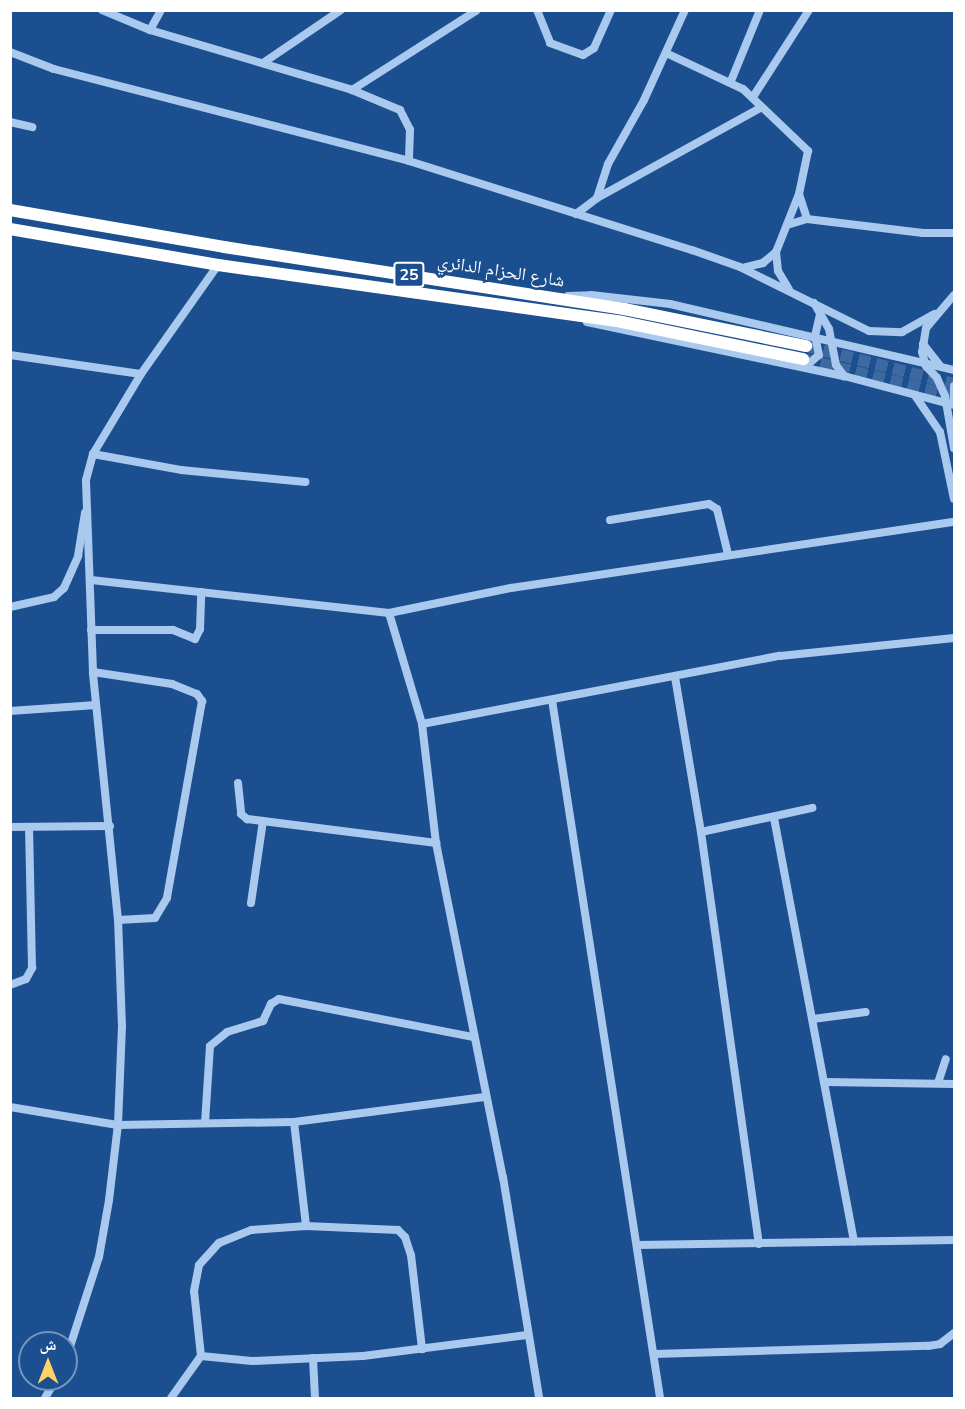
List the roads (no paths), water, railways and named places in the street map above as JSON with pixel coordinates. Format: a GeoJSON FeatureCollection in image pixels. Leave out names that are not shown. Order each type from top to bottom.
{"type":"FeatureCollection","features":[{"type":"Feature","properties":{"kind":"highway","name":"شارع الحزام الدائري"},"geometry":{"type":"LineString","coordinates":[[10,210],[224,248],[556,298],[690,321],[806,346]]}},
{"type":"Feature","properties":{"kind":"highway","name":"شارع الحزام الدائري"},"geometry":{"type":"LineString","coordinates":[[10,229],[218,265],[695,334],[803,363]]}},
{"type":"Feature","properties":{"kind":"street"},"geometry":{"type":"LineString","coordinates":[[102,10],[150,30],[352,90],[406,116],[410,130],[410,161]]}},
{"type":"Feature","properties":{"kind":"street"},"geometry":{"type":"LineString","coordinates":[[150,30],[161,10]]}},
{"type":"Feature","properties":{"kind":"street"},"geometry":{"type":"LineString","coordinates":[[263,63],[341,10]]}},
{"type":"Feature","properties":{"kind":"street"},"geometry":{"type":"LineString","coordinates":[[352,90],[477,10]]}},
{"type":"Feature","properties":{"kind":"street"},"geometry":{"type":"LineString","coordinates":[[537,10],[550,43],[583,55],[594,48],[611,10]]}},
{"type":"Feature","properties":{"kind":"street"},"geometry":{"type":"LineString","coordinates":[[597,198],[608,164],[666,53],[685,10]]}},
{"type":"Feature","properties":{"kind":"street"},"geometry":{"type":"LineString","coordinates":[[730,81],[760,10]]}},
{"type":"Feature","properties":{"kind":"street"},"geometry":{"type":"LineString","coordinates":[[753,97],[809,10]]}},
{"type":"Feature","properties":{"kind":"street"},"geometry":{"type":"LineString","coordinates":[[10,52],[54,69],[410,161],[741,267],[882,333],[902,332],[934,314],[954,295]]}},
{"type":"Feature","properties":{"kind":"street"},"geometry":{"type":"LineString","coordinates":[[666,53],[730,81],[753,97],[806,146],[808,162],[799,194],[776,252],[757,266],[741,267]]}},
{"type":"Feature","properties":{"kind":"street"},"geometry":{"type":"LineString","coordinates":[[576,214],[597,198],[762,107]]}},
{"type":"Feature","properties":{"kind":"street"},"geometry":{"type":"LineString","coordinates":[[10,122],[32,127]]}},
{"type":"Feature","properties":{"kind":"street"},"geometry":{"type":"LineString","coordinates":[[799,194],[807,219]]}},
{"type":"Feature","properties":{"kind":"street"},"geometry":{"type":"LineString","coordinates":[[788,225],[807,219],[954,233]]}},
{"type":"Feature","properties":{"kind":"street"},"geometry":{"type":"LineString","coordinates":[[776,252],[778,271],[791,292]]}},
{"type":"Feature","properties":{"kind":"street"},"geometry":{"type":"LineString","coordinates":[[75,1331],[99,1257],[118,1125],[122,1027],[118,920],[93,672],[86,480],[93,454],[141,374],[218,265]]}},
{"type":"Feature","properties":{"kind":"street"},"geometry":{"type":"LineString","coordinates":[[556,298],[591,295],[670,304],[954,370]]}},
{"type":"Feature","properties":{"kind":"street"},"geometry":{"type":"LineString","coordinates":[[814,303],[832,340],[836,365],[844,376]]}},
{"type":"Feature","properties":{"kind":"street"},"geometry":{"type":"LineString","coordinates":[[803,363],[819,355],[815,336],[820,314]]}},
{"type":"Feature","properties":{"kind":"street"},"geometry":{"type":"LineString","coordinates":[[934,314],[923,343],[924,362],[940,383],[950,404],[954,448]]}},
{"type":"Feature","properties":{"kind":"street"},"geometry":{"type":"LineString","coordinates":[[923,343],[940,366]]}},
{"type":"Feature","properties":{"kind":"street"},"geometry":{"type":"LineString","coordinates":[[10,355],[141,374]]}},
{"type":"Feature","properties":{"kind":"street"},"geometry":{"type":"LineString","coordinates":[[803,363],[950,404]]}},
{"type":"Feature","properties":{"kind":"street"},"geometry":{"type":"LineString","coordinates":[[954,386],[954,399]]}},
{"type":"Feature","properties":{"kind":"street"},"geometry":{"type":"LineString","coordinates":[[915,396],[940,432],[954,499]]}},
{"type":"Feature","properties":{"kind":"street"},"geometry":{"type":"LineString","coordinates":[[93,454],[181,470],[305,482]]}},
{"type":"Feature","properties":{"kind":"street"},"geometry":{"type":"LineString","coordinates":[[610,520],[686,505],[713,506],[728,554]]}},
{"type":"Feature","properties":{"kind":"street"},"geometry":{"type":"LineString","coordinates":[[10,607],[54,597],[64,588],[75,567],[81,522],[86,511]]}},
{"type":"Feature","properties":{"kind":"street"},"geometry":{"type":"LineString","coordinates":[[91,580],[389,613],[458,596],[954,522]]}},
{"type":"Feature","properties":{"kind":"street"},"geometry":{"type":"LineString","coordinates":[[91,630],[173,630],[195,639],[200,629],[201,592]]}},
{"type":"Feature","properties":{"kind":"street"},"geometry":{"type":"LineString","coordinates":[[389,613],[422,724],[436,843],[484,1097],[503,1177],[539,1398]]}},
{"type":"Feature","properties":{"kind":"street"},"geometry":{"type":"LineString","coordinates":[[422,724],[780,656],[954,638]]}},
{"type":"Feature","properties":{"kind":"street"},"geometry":{"type":"LineString","coordinates":[[93,672],[172,684],[197,693],[202,701],[167,898],[155,918],[118,920]]}},
{"type":"Feature","properties":{"kind":"street"},"geometry":{"type":"LineString","coordinates":[[675,677],[701,832],[759,1244]]}},
{"type":"Feature","properties":{"kind":"street"},"geometry":{"type":"LineString","coordinates":[[552,700],[660,1398]]}},
{"type":"Feature","properties":{"kind":"street"},"geometry":{"type":"LineString","coordinates":[[10,711],[96,705]]}},
{"type":"Feature","properties":{"kind":"street"},"geometry":{"type":"LineString","coordinates":[[238,783],[241,814],[263,821],[436,843]]}},
{"type":"Feature","properties":{"kind":"street"},"geometry":{"type":"LineString","coordinates":[[701,832],[812,808]]}},
{"type":"Feature","properties":{"kind":"street"},"geometry":{"type":"LineString","coordinates":[[774,818],[854,1242]]}},
{"type":"Feature","properties":{"kind":"street"},"geometry":{"type":"LineString","coordinates":[[251,903],[263,821]]}},
{"type":"Feature","properties":{"kind":"street"},"geometry":{"type":"LineString","coordinates":[[10,827],[110,826]]}},
{"type":"Feature","properties":{"kind":"street"},"geometry":{"type":"LineString","coordinates":[[10,985],[26,979],[32,968],[29,827]]}},
{"type":"Feature","properties":{"kind":"street"},"geometry":{"type":"LineString","coordinates":[[205,1123],[210,1046],[227,1032],[263,1021],[271,1004],[279,999],[472,1037]]}},
{"type":"Feature","properties":{"kind":"street"},"geometry":{"type":"LineString","coordinates":[[813,1019],[866,1012]]}},
{"type":"Feature","properties":{"kind":"street"},"geometry":{"type":"LineString","coordinates":[[938,1083],[946,1059]]}},
{"type":"Feature","properties":{"kind":"street"},"geometry":{"type":"LineString","coordinates":[[824,1082],[954,1084]]}},
{"type":"Feature","properties":{"kind":"street"},"geometry":{"type":"LineString","coordinates":[[10,1107],[118,1125],[294,1122],[484,1097]]}},
{"type":"Feature","properties":{"kind":"street"},"geometry":{"type":"LineString","coordinates":[[294,1122],[306,1226]]}},
{"type":"Feature","properties":{"kind":"street"},"geometry":{"type":"LineString","coordinates":[[171,1398],[201,1356],[194,1278],[208,1253],[219,1243],[252,1230],[306,1226],[398,1230],[405,1237],[411,1255],[422,1348]]}},
{"type":"Feature","properties":{"kind":"street"},"geometry":{"type":"LineString","coordinates":[[638,1245],[954,1240]]}},
{"type":"Feature","properties":{"kind":"street"},"geometry":{"type":"LineString","coordinates":[[654,1354],[928,1347],[948,1340],[954,1333]]}},
{"type":"Feature","properties":{"kind":"street"},"geometry":{"type":"LineString","coordinates":[[201,1356],[234,1361],[313,1358],[527,1335]]}},
{"type":"Feature","properties":{"kind":"street"},"geometry":{"type":"LineString","coordinates":[[313,1358],[315,1398]]}},
{"type":"Feature","properties":{"kind":"tunnel"},"geometry":{"type":"LineString","coordinates":[[806,346],[954,384]]}},
{"type":"Feature","properties":{"kind":"tunnel"},"geometry":{"type":"LineString","coordinates":[[803,359],[954,396]]}}]}
